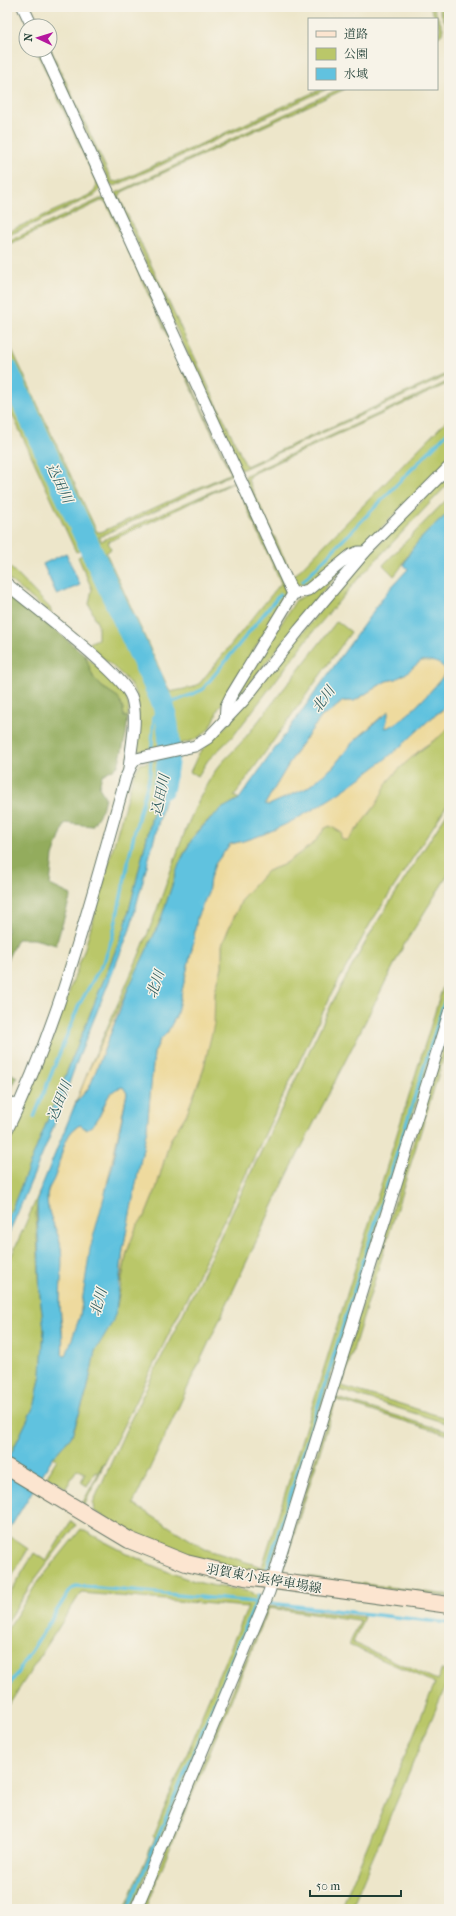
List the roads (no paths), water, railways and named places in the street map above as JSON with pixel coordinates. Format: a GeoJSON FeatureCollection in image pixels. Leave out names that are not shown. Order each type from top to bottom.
{"type":"FeatureCollection","features":[{"type":"Feature","properties":{"kind":"main road","name":"羽賀東小浜停車場線"},"geometry":{"type":"LineString","coordinates":[[7,1467],[129,1540],[167,1556],[227,1574],[449,1605]]}},
{"type":"Feature","properties":{"kind":"street"},"geometry":{"type":"LineString","coordinates":[[23,7],[28,18]]}},
{"type":"Feature","properties":{"kind":"street"},"geometry":{"type":"LineString","coordinates":[[47,58],[293,594]]}},
{"type":"Feature","properties":{"kind":"street"},"geometry":{"type":"LineString","coordinates":[[129,769],[136,759],[141,757],[202,743],[225,721],[365,552],[449,467]]}},
{"type":"Feature","properties":{"kind":"street"},"geometry":{"type":"LineString","coordinates":[[225,721],[226,706],[231,696],[293,594],[308,590],[351,555],[358,552],[365,552]]}},
{"type":"Feature","properties":{"kind":"street"},"geometry":{"type":"LineString","coordinates":[[7,584],[110,670],[130,692],[134,708],[129,769],[65,986],[41,1054],[7,1130]]}},
{"type":"Feature","properties":{"kind":"street"},"geometry":{"type":"LineString","coordinates":[[136,1909],[272,1581],[449,1013]]}},
{"type":"Feature","properties":{"kind":"street"},"geometry":{"type":"LineString","coordinates":[[7,1102],[18,1106]]}},
{"type":"Feature","properties":{"kind":"water","name":"北川"},"geometry":{"type":"Polygon","coordinates":[[[449,512],[449,705],[430,719],[383,761],[342,791],[274,830],[230,844],[215,864],[210,878],[208,893],[197,917],[193,944],[176,1016],[167,1033],[160,1040],[154,1053],[147,1128],[123,1249],[116,1311],[112,1323],[95,1351],[87,1391],[71,1437],[53,1457],[7,1533],[7,1462],[35,1404],[41,1374],[44,1329],[40,1296],[37,1204],[39,1193],[74,1107],[77,1101],[90,1086],[128,989],[160,922],[179,864],[192,839],[205,824],[221,809],[239,799],[387,592],[408,569],[404,565],[407,557],[417,543],[449,512]],[[421,661],[405,674],[396,679],[386,681],[354,701],[343,701],[330,712],[322,716],[299,747],[265,804],[269,805],[307,788],[333,767],[352,743],[389,711],[385,728],[392,726],[419,704],[447,671],[436,662],[421,661]],[[123,1087],[116,1089],[110,1094],[97,1120],[92,1125],[86,1129],[80,1125],[70,1134],[66,1140],[55,1176],[48,1191],[48,1210],[60,1242],[61,1250],[62,1265],[60,1309],[63,1341],[62,1354],[64,1356],[66,1356],[80,1316],[90,1249],[113,1164],[127,1093],[123,1087]]]}},
{"type":"Feature","properties":{"kind":"water"},"geometry":{"type":"Polygon","coordinates":[[[66,553],[80,585],[57,595],[43,564],[66,553]]]}},
{"type":"Feature","properties":{"kind":"water"},"geometry":{"type":"Polygon","coordinates":[[[176,757],[130,929],[76,1064],[48,1141],[7,1238],[7,1221],[125,927],[159,788],[162,760],[176,757]]]}},
{"type":"Feature","properties":{"kind":"waterway","name":"込田川"},"geometry":{"type":"LineString","coordinates":[[7,369],[163,704],[169,736],[167,765],[163,788]]}},
{"type":"Feature","properties":{"kind":"waterway"},"geometry":{"type":"LineString","coordinates":[[303,581],[449,431]]}},
{"type":"Feature","properties":{"kind":"waterway"},"geometry":{"type":"LineString","coordinates":[[34,1117],[79,1005],[105,959],[113,935],[134,834],[150,774],[154,716],[171,703],[202,690],[280,594]]}},
{"type":"Feature","properties":{"kind":"waterway"},"geometry":{"type":"LineString","coordinates":[[267,1569],[449,987]]}},
{"type":"Feature","properties":{"kind":"waterway"},"geometry":{"type":"LineString","coordinates":[[7,1689],[70,1590],[76,1586],[256,1602],[258,1596]]}},
{"type":"Feature","properties":{"kind":"waterway"},"geometry":{"type":"LineString","coordinates":[[128,1909],[256,1602],[258,1602]]}},
{"type":"Feature","properties":{"kind":"waterway"},"geometry":{"type":"LineString","coordinates":[[269,1603],[449,1623]]}}]}
